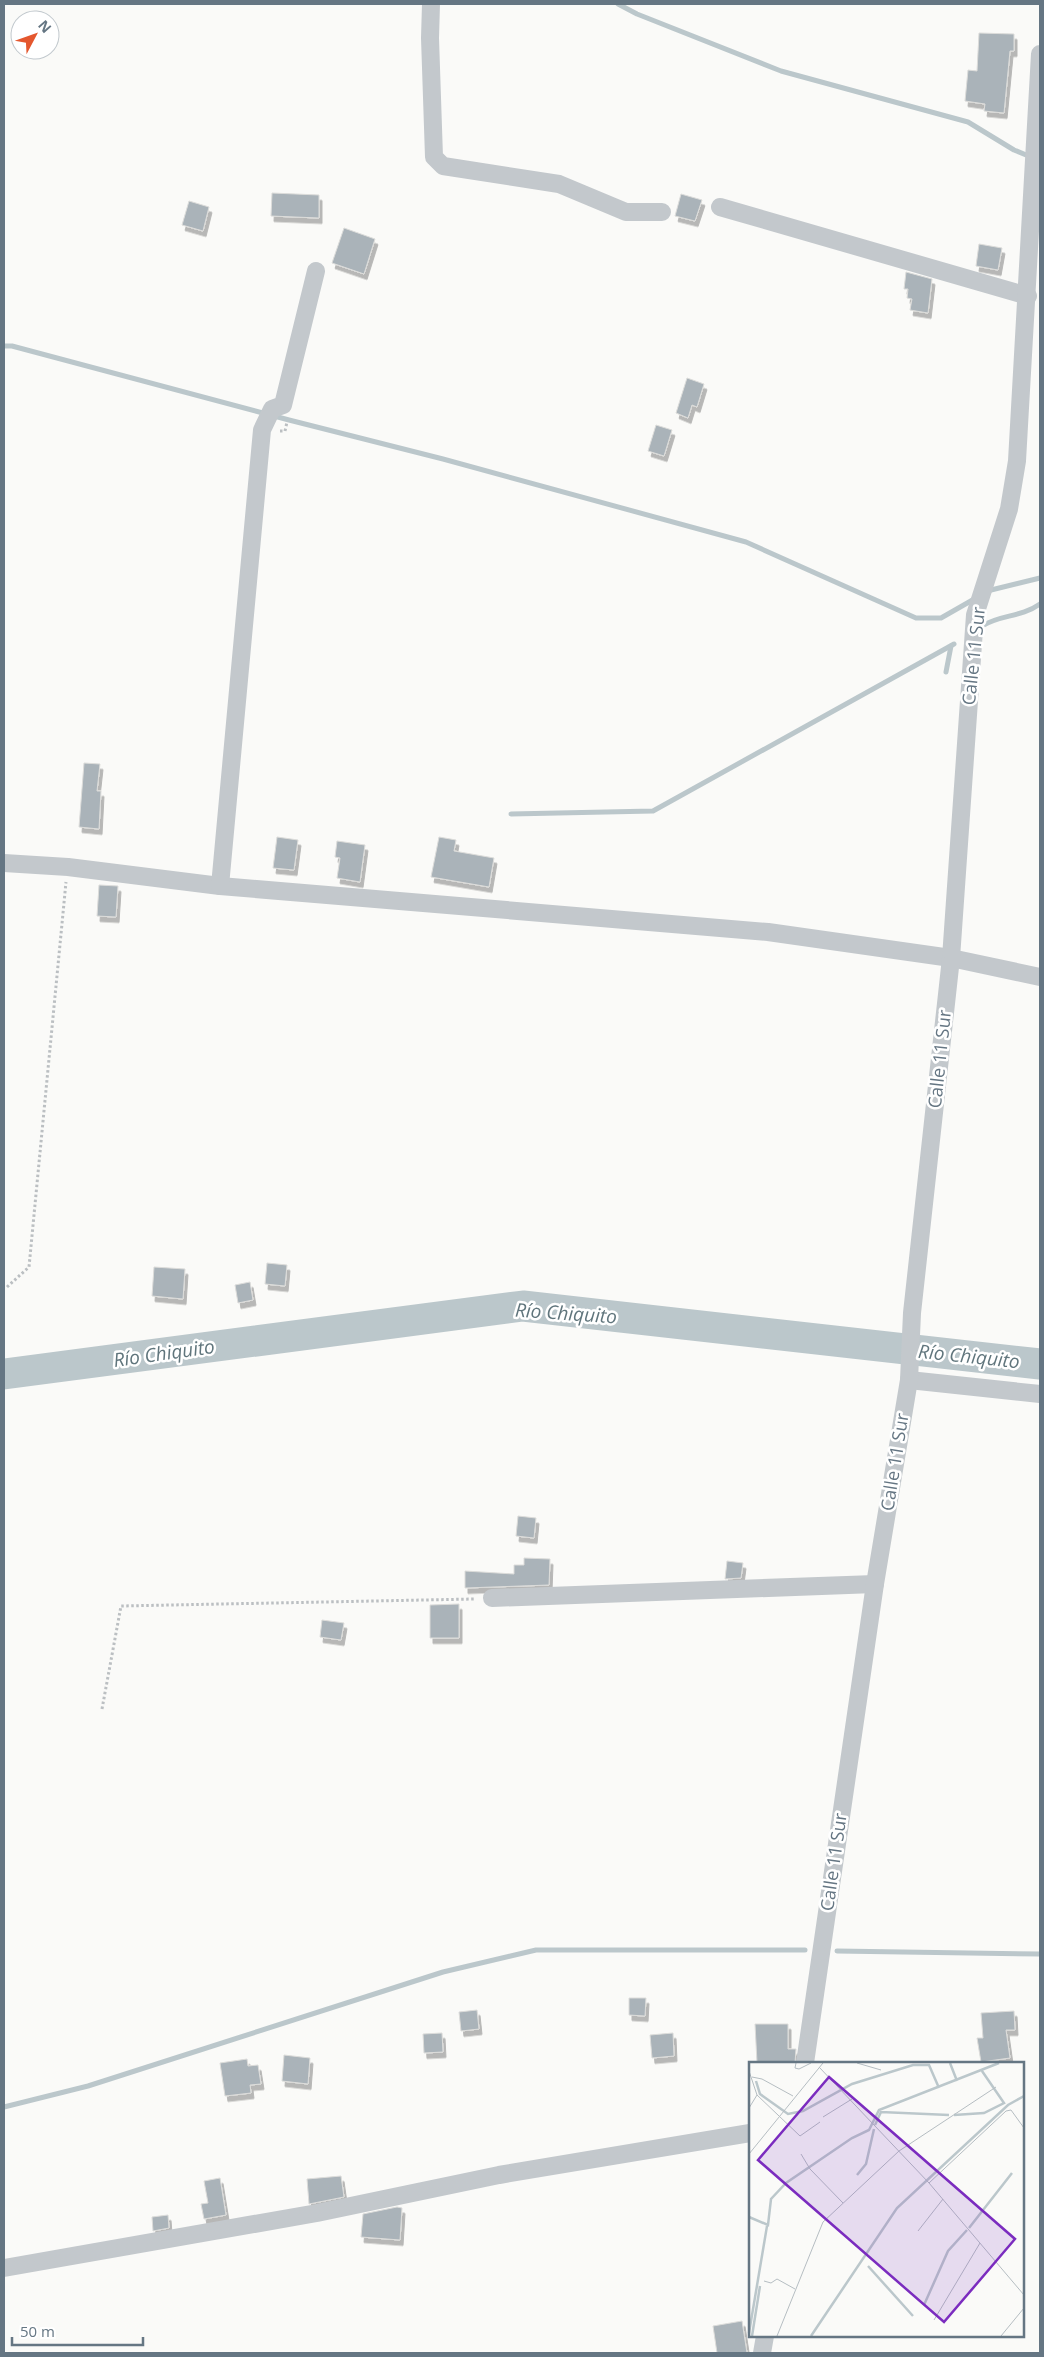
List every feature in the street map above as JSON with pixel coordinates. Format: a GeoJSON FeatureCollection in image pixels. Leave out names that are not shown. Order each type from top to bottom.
{"type":"FeatureCollection","features":[{"type":"Feature","properties":{"kind":"street"},"geometry":{"type":"LineString","coordinates":[[431,4],[430,38],[434,158],[438,163],[443,166],[559,184],[626,212],[662,212]]}},
{"type":"Feature","properties":{"kind":"street","name":"Calle 11 Sur"},"geometry":{"type":"LineString","coordinates":[[805,2062],[875,1584],[909,1373],[912,1312],[951,958],[975,615],[1014,487],[1028,296],[1032,177],[1040,54]]}},
{"type":"Feature","properties":{"kind":"street"},"geometry":{"type":"LineString","coordinates":[[720,207],[1028,296]]}},
{"type":"Feature","properties":{"kind":"street"},"geometry":{"type":"LineString","coordinates":[[220,886],[262,430],[270,412],[275,407],[283,405],[316,271]]}},
{"type":"Feature","properties":{"kind":"street"},"geometry":{"type":"LineString","coordinates":[[4,863],[68,868],[220,886],[768,932],[951,958],[1040,977]]}},
{"type":"Feature","properties":{"kind":"street"},"geometry":{"type":"LineString","coordinates":[[909,1373],[1040,1394]]}},
{"type":"Feature","properties":{"kind":"street"},"geometry":{"type":"LineString","coordinates":[[492,1598],[875,1584]]}},
{"type":"Feature","properties":{"kind":"street"},"geometry":{"type":"LineString","coordinates":[[4,2268],[317,2213],[499,2175],[749,2134]]}},
{"type":"Feature","properties":{"kind":"street"},"geometry":{"type":"LineString","coordinates":[[762,2353],[765,2337]]}},
{"type":"Feature","properties":{"kind":"path"},"geometry":{"type":"LineString","coordinates":[[7,1287],[29,1267],[68,868]]}},
{"type":"Feature","properties":{"kind":"path"},"geometry":{"type":"LineString","coordinates":[[102,1709],[121,1606],[492,1598]]}},
{"type":"Feature","properties":{"kind":"building"},"geometry":{"type":"Polygon","coordinates":[[[979,33],[1014,34],[1014,51],[1010,51],[1004,113],[984,111],[985,104],[965,101],[968,70],[977,71],[979,33]]]}},
{"type":"Feature","properties":{"kind":"building"},"geometry":{"type":"Polygon","coordinates":[[[272,193],[319,195],[319,218],[271,216],[272,193]]]}},
{"type":"Feature","properties":{"kind":"building"},"geometry":{"type":"Polygon","coordinates":[[[681,194],[702,200],[695,221],[675,216],[681,194]]]}},
{"type":"Feature","properties":{"kind":"building"},"geometry":{"type":"Polygon","coordinates":[[[189,201],[209,207],[203,231],[182,225],[189,201]]]}},
{"type":"Feature","properties":{"kind":"building"},"geometry":{"type":"Polygon","coordinates":[[[344,228],[375,239],[364,274],[332,263],[344,228]]]}},
{"type":"Feature","properties":{"kind":"building"},"geometry":{"type":"Polygon","coordinates":[[[979,244],[1002,248],[998,270],[976,266],[979,244]]]}},
{"type":"Feature","properties":{"kind":"building"},"geometry":{"type":"Polygon","coordinates":[[[906,272],[932,279],[928,313],[910,310],[912,299],[907,298],[908,289],[904,289],[906,272]]]}},
{"type":"Feature","properties":{"kind":"building"},"geometry":{"type":"Polygon","coordinates":[[[687,378],[704,384],[697,407],[692,405],[688,418],[676,413],[687,378]]]}},
{"type":"Feature","properties":{"kind":"building"},"geometry":{"type":"Polygon","coordinates":[[[656,425],[672,430],[664,456],[648,451],[656,425]]]}},
{"type":"Feature","properties":{"kind":"building"},"geometry":{"type":"Polygon","coordinates":[[[84,763],[100,764],[97,791],[101,791],[99,829],[79,827],[84,763]]]}},
{"type":"Feature","properties":{"kind":"building"},"geometry":{"type":"Polygon","coordinates":[[[277,837],[298,840],[294,870],[273,868],[277,837]]]}},
{"type":"Feature","properties":{"kind":"building"},"geometry":{"type":"Polygon","coordinates":[[[439,837],[456,840],[454,851],[494,858],[489,887],[431,877],[439,837]]]}},
{"type":"Feature","properties":{"kind":"building"},"geometry":{"type":"Polygon","coordinates":[[[337,841],[365,845],[360,882],[337,878],[340,858],[335,857],[337,841]]]}},
{"type":"Feature","properties":{"kind":"building"},"geometry":{"type":"Polygon","coordinates":[[[99,885],[118,886],[116,917],[97,916],[99,885]]]}},
{"type":"Feature","properties":{"kind":"building"},"geometry":{"type":"Polygon","coordinates":[[[267,1263],[287,1265],[285,1286],[265,1284],[267,1263]]]}},
{"type":"Feature","properties":{"kind":"building"},"geometry":{"type":"Polygon","coordinates":[[[154,1267],[185,1269],[183,1299],[152,1296],[154,1267]]]}},
{"type":"Feature","properties":{"kind":"building"},"geometry":{"type":"Polygon","coordinates":[[[250,1282],[253,1300],[238,1303],[235,1285],[250,1282]]]}},
{"type":"Feature","properties":{"kind":"building"},"geometry":{"type":"Polygon","coordinates":[[[518,1516],[536,1518],[534,1538],[516,1536],[518,1516]]]}},
{"type":"Feature","properties":{"kind":"building"},"geometry":{"type":"Polygon","coordinates":[[[524,1558],[550,1559],[549,1585],[465,1588],[465,1571],[514,1574],[514,1565],[524,1565],[524,1558]]]}},
{"type":"Feature","properties":{"kind":"building"},"geometry":{"type":"Polygon","coordinates":[[[727,1561],[743,1563],[741,1578],[725,1579],[727,1561]]]}},
{"type":"Feature","properties":{"kind":"building"},"geometry":{"type":"Polygon","coordinates":[[[459,1604],[459,1638],[430,1638],[430,1605],[459,1604]]]}},
{"type":"Feature","properties":{"kind":"building"},"geometry":{"type":"Polygon","coordinates":[[[322,1620],[344,1623],[341,1640],[320,1637],[322,1620]]]}},
{"type":"Feature","properties":{"kind":"building"},"geometry":{"type":"Polygon","coordinates":[[[629,1998],[646,1998],[645,2016],[629,2015],[629,1998]]]}},
{"type":"Feature","properties":{"kind":"building"},"geometry":{"type":"Polygon","coordinates":[[[477,2010],[479,2029],[461,2031],[459,2012],[477,2010]]]}},
{"type":"Feature","properties":{"kind":"building"},"geometry":{"type":"Polygon","coordinates":[[[1014,2011],[1015,2030],[1006,2030],[1010,2058],[981,2062],[977,2038],[983,2038],[981,2013],[1014,2011]]]}},
{"type":"Feature","properties":{"kind":"building"},"geometry":{"type":"Polygon","coordinates":[[[755,2024],[788,2024],[788,2049],[796,2049],[795,2062],[757,2062],[755,2024]]]}},
{"type":"Feature","properties":{"kind":"building"},"geometry":{"type":"Polygon","coordinates":[[[442,2033],[443,2052],[424,2053],[423,2034],[442,2033]]]}},
{"type":"Feature","properties":{"kind":"building"},"geometry":{"type":"Polygon","coordinates":[[[673,2033],[674,2056],[652,2058],[650,2035],[673,2033]]]}},
{"type":"Feature","properties":{"kind":"building"},"geometry":{"type":"Polygon","coordinates":[[[284,2055],[310,2058],[308,2084],[282,2081],[284,2055]]]}},
{"type":"Feature","properties":{"kind":"building"},"geometry":{"type":"Polygon","coordinates":[[[247,2059],[248,2066],[258,2065],[261,2084],[250,2085],[251,2093],[225,2096],[220,2063],[247,2059]]]}},
{"type":"Feature","properties":{"kind":"building"},"geometry":{"type":"Polygon","coordinates":[[[341,2176],[344,2197],[309,2204],[307,2179],[341,2176]]]}},
{"type":"Feature","properties":{"kind":"building"},"geometry":{"type":"Polygon","coordinates":[[[220,2178],[226,2215],[204,2219],[201,2204],[208,2203],[204,2181],[220,2178]]]}},
{"type":"Feature","properties":{"kind":"building"},"geometry":{"type":"Polygon","coordinates":[[[397,2207],[402,2208],[400,2240],[361,2237],[363,2214],[397,2207]]]}},
{"type":"Feature","properties":{"kind":"building"},"geometry":{"type":"Polygon","coordinates":[[[168,2215],[169,2228],[153,2231],[152,2217],[168,2215]]]}},
{"type":"Feature","properties":{"kind":"building"},"geometry":{"type":"Polygon","coordinates":[[[742,2321],[747,2353],[717,2353],[713,2326],[742,2321]]]}},
{"type":"Feature","properties":{"kind":"waterway"},"geometry":{"type":"LineString","coordinates":[[618,4],[637,14],[781,71],[968,122],[1014,150],[1031,157]]}},
{"type":"Feature","properties":{"kind":"waterway"},"geometry":{"type":"LineString","coordinates":[[4,346],[12,346],[443,459],[746,542],[916,618],[941,618],[976,598]]}},
{"type":"Feature","properties":{"kind":"waterway"},"geometry":{"type":"LineString","coordinates":[[987,591],[1040,578]]}},
{"type":"Feature","properties":{"kind":"waterway"},"geometry":{"type":"LineString","coordinates":[[982,626],[996,619],[1025,612],[1040,604]]}},
{"type":"Feature","properties":{"kind":"waterway"},"geometry":{"type":"LineString","coordinates":[[511,814],[653,811],[954,644]]}},
{"type":"Feature","properties":{"kind":"waterway"},"geometry":{"type":"LineString","coordinates":[[946,672],[951,646]]}},
{"type":"Feature","properties":{"kind":"waterway","name":"Río Chiquito"},"geometry":{"type":"LineString","coordinates":[[4,1374],[523,1306],[1040,1364]]}},
{"type":"Feature","properties":{"kind":"waterway"},"geometry":{"type":"LineString","coordinates":[[4,2107],[88,2086],[443,1972],[536,1950],[805,1950]]}},
{"type":"Feature","properties":{"kind":"waterway"},"geometry":{"type":"LineString","coordinates":[[837,1951],[1040,1954]]}}]}
